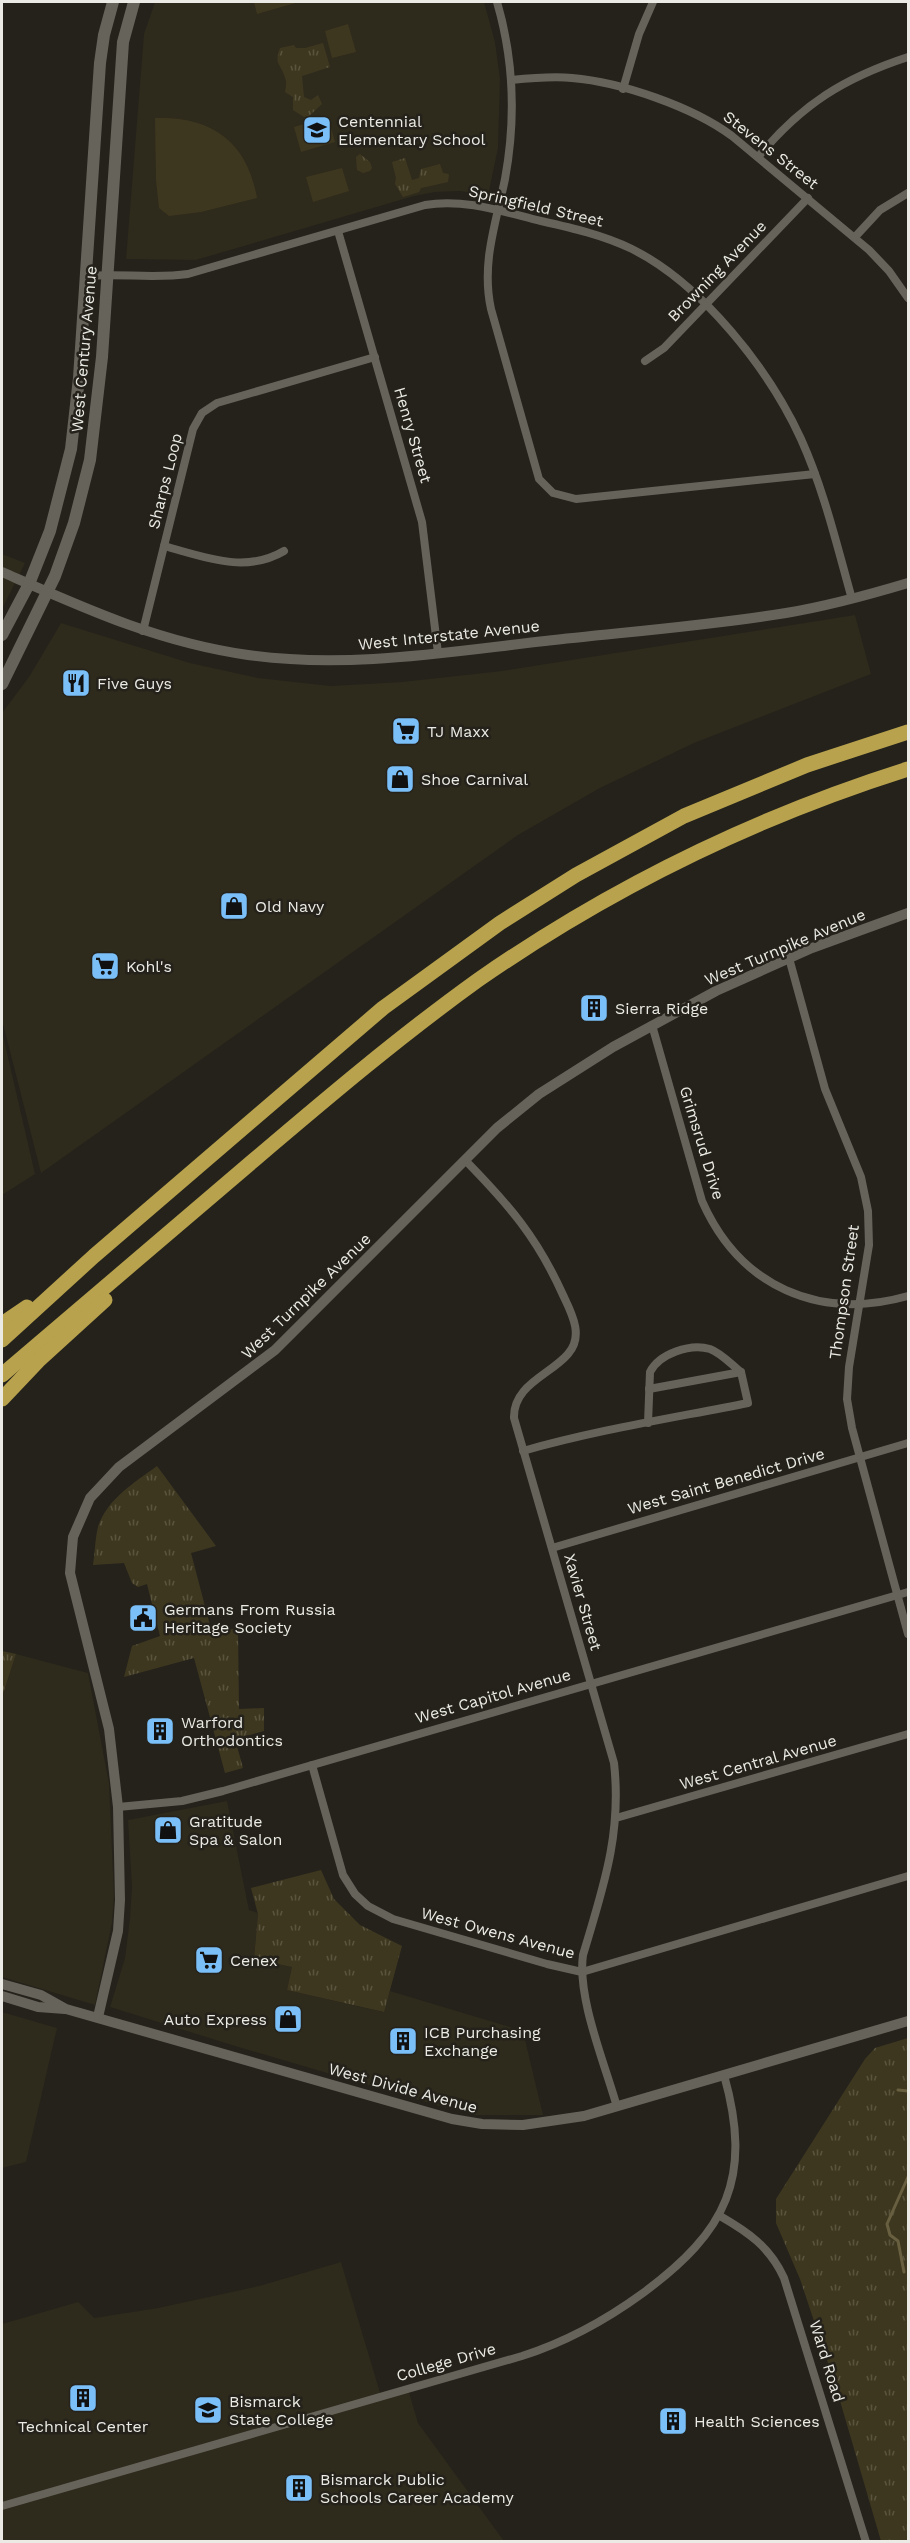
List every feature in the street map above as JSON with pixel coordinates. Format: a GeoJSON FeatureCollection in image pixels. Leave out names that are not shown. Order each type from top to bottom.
{"type":"FeatureCollection","features":[{"type":"Feature","properties":{"kind":"highway"},"geometry":{"type":"LineString","coordinates":[[2,1340],[94,1256],[383,1008],[500,923],[576,875],[684,816],[807,765],[909,732]]}},
{"type":"Feature","properties":{"kind":"highway"},"geometry":{"type":"LineString","coordinates":[[2,1375],[397,1040],[479,980],[609,899],[747,830],[841,792],[909,769]]}},
{"type":"Feature","properties":{"kind":"highway"},"geometry":{"type":"LineString","coordinates":[[2,1399],[45,1354],[343,1085]]}},
{"type":"Feature","properties":{"kind":"highway"},"geometry":{"type":"LineString","coordinates":[[2,1324],[94,1256]]}},
{"type":"Feature","properties":{"kind":"main road","name":"West Century Avenue"},"geometry":{"type":"LineString","coordinates":[[2,635],[29,584],[54,518],[71,449],[80,378],[100,63],[104,35],[113,2]]}},
{"type":"Feature","properties":{"kind":"main road","name":"West Century Avenue"},"geometry":{"type":"LineString","coordinates":[[2,684],[48,593],[71,531],[90,460],[98,397],[108,274],[122,52],[134,2]]}},
{"type":"Feature","properties":{"kind":"street"},"geometry":{"type":"LineString","coordinates":[[497,2],[507,42],[511,80],[511,137],[488,259],[489,298],[535,468],[545,488],[563,498],[576,500],[815,474]]}},
{"type":"Feature","properties":{"kind":"street"},"geometry":{"type":"LineString","coordinates":[[623,89],[639,34],[653,2]]}},
{"type":"Feature","properties":{"kind":"street"},"geometry":{"type":"LineString","coordinates":[[758,157],[792,120],[825,94],[862,74],[909,57]]}},
{"type":"Feature","properties":{"kind":"street","name":"Stevens Street"},"geometry":{"type":"LineString","coordinates":[[511,80],[571,78],[598,82],[658,99],[698,114],[758,157],[855,237],[879,260],[909,298]]}},
{"type":"Feature","properties":{"kind":"street"},"geometry":{"type":"LineString","coordinates":[[855,237],[880,210],[909,193]]}},
{"type":"Feature","properties":{"kind":"street","name":"Browning Avenue"},"geometry":{"type":"LineString","coordinates":[[645,361],[664,348],[808,198]]}},
{"type":"Feature","properties":{"kind":"street","name":"Springfield Street"},"geometry":{"type":"LineString","coordinates":[[86,276],[188,274],[435,203],[454,203],[497,211],[587,232],[631,248],[667,270],[706,305],[746,351],[776,392],[801,439],[815,474],[852,599]]}},
{"type":"Feature","properties":{"kind":"street","name":"Henry Street"},"geometry":{"type":"LineString","coordinates":[[338,231],[422,522],[438,653]]}},
{"type":"Feature","properties":{"kind":"street","name":"Sharps Loop"},"geometry":{"type":"LineString","coordinates":[[143,631],[193,429],[202,413],[217,403],[375,357]]}},
{"type":"Feature","properties":{"kind":"street"},"geometry":{"type":"LineString","coordinates":[[164,546],[238,564],[265,561],[284,551]]}},
{"type":"Feature","properties":{"kind":"street","name":"West Interstate Avenue"},"geometry":{"type":"LineString","coordinates":[[2,572],[143,631],[224,651],[286,658],[354,660],[438,653],[761,616],[852,599],[909,583]]}},
{"type":"Feature","properties":{"kind":"street","name":"West Turnpike Avenue"},"geometry":{"type":"LineString","coordinates":[[98,2017],[119,1921],[118,1807],[106,1710],[70,1573],[73,1537],[82,1511],[98,1487],[119,1467],[286,1340],[510,1116],[539,1094],[652,1025],[724,987],[789,958],[909,913]]}},
{"type":"Feature","properties":{"kind":"street","name":"Thompson Street"},"geometry":{"type":"LineString","coordinates":[[789,958],[825,1089],[857,1166],[866,1198],[869,1245],[849,1367],[848,1399],[860,1457],[909,1634]]}},
{"type":"Feature","properties":{"kind":"street","name":"Grimsrud Drive"},"geometry":{"type":"LineString","coordinates":[[652,1025],[698,1189],[707,1213],[721,1237],[745,1264],[778,1286],[816,1300],[859,1306],[909,1296]]}},
{"type":"Feature","properties":{"kind":"street","name":"Xavier Street"},"geometry":{"type":"LineString","coordinates":[[465,1160],[512,1209],[532,1236],[548,1263],[575,1324],[576,1340],[571,1351],[529,1386],[517,1401],[514,1418],[614,1763],[616,1818],[611,1857],[583,1955],[582,1971],[585,1999],[617,2107]]}},
{"type":"Feature","properties":{"kind":"street"},"geometry":{"type":"LineString","coordinates":[[523,1451],[748,1403],[741,1372],[712,1350],[701,1347],[670,1353],[654,1365],[650,1372],[648,1424]]}},
{"type":"Feature","properties":{"kind":"street"},"geometry":{"type":"LineString","coordinates":[[649,1389],[741,1372]]}},
{"type":"Feature","properties":{"kind":"street","name":"West Saint Benedict Drive"},"geometry":{"type":"LineString","coordinates":[[552,1548],[909,1443]]}},
{"type":"Feature","properties":{"kind":"street","name":"West Capitol Avenue"},"geometry":{"type":"LineString","coordinates":[[118,1807],[190,1799],[909,1592]]}},
{"type":"Feature","properties":{"kind":"street","name":"West Central Avenue"},"geometry":{"type":"LineString","coordinates":[[616,1818],[909,1734]]}},
{"type":"Feature","properties":{"kind":"street","name":"West Owens Avenue"},"geometry":{"type":"LineString","coordinates":[[312,1765],[344,1875],[355,1894],[368,1906],[393,1919],[547,1964],[582,1971],[909,1876]]}},
{"type":"Feature","properties":{"kind":"street","name":"West Divide Avenue"},"geometry":{"type":"LineString","coordinates":[[2,1984],[41,1995],[66,2008],[436,2116],[495,2125],[538,2124],[570,2119],[909,2021]]}},
{"type":"Feature","properties":{"kind":"street","name":"West Divide Avenue"},"geometry":{"type":"LineString","coordinates":[[2,1996],[38,2007],[66,2008]]}},
{"type":"Feature","properties":{"kind":"street","name":"College Drive"},"geometry":{"type":"LineString","coordinates":[[2,2506],[547,2347],[607,2318],[659,2281],[694,2251],[720,2216],[734,2169],[736,2143],[733,2106],[724,2074]]}},
{"type":"Feature","properties":{"kind":"street","name":"Ward Road"},"geometry":{"type":"LineString","coordinates":[[720,2216],[752,2235],[762,2244],[784,2278],[866,2541]]}},
{"type":"Feature","properties":{"kind":"shaded area","name":"Centennial Elementary School"},"geometry":{"type":"Polygon","coordinates":[[[155,2],[484,2],[495,42],[500,79],[498,148],[488,196],[460,191],[435,192],[414,196],[196,260],[126,259],[144,34],[155,2]]]}},
{"type":"Feature","properties":{"kind":"shaded area"},"geometry":{"type":"Polygon","coordinates":[[[2,554],[25,563],[2,609],[2,554]]]}},
{"type":"Feature","properties":{"kind":"shaded area"},"geometry":{"type":"Polygon","coordinates":[[[855,615],[871,674],[694,743],[600,788],[518,835],[41,1173],[2,1020],[2,713],[29,677],[61,623],[190,663],[258,678],[331,686],[402,682],[502,671],[855,615]]]}},
{"type":"Feature","properties":{"kind":"shaded area"},"geometry":{"type":"Polygon","coordinates":[[[2,1031],[35,1174],[2,1195],[2,1031]]]}},
{"type":"Feature","properties":{"kind":"shaded area"},"geometry":{"type":"Polygon","coordinates":[[[16,1654],[88,1673],[109,1783],[114,1896],[112,1923],[95,2005],[2,1977],[2,1697],[16,1654]]]}},
{"type":"Feature","properties":{"kind":"shaded area"},"geometry":{"type":"Polygon","coordinates":[[[227,1801],[249,1910],[258,1913],[254,1959],[292,1967],[287,1990],[383,2012],[390,1991],[523,2031],[543,2115],[476,2115],[439,2106],[110,2007],[125,1958],[130,1918],[132,1887],[128,1820],[227,1801]]]}},
{"type":"Feature","properties":{"kind":"shaded area"},"geometry":{"type":"Polygon","coordinates":[[[2,2012],[57,2028],[26,2162],[2,2168],[2,2012]]]}},
{"type":"Feature","properties":{"kind":"shaded area","name":"Bismarck State College"},"geometry":{"type":"Polygon","coordinates":[[[341,2262],[381,2396],[408,2389],[418,2423],[504,2541],[2,2542],[2,2324],[78,2302],[94,2318],[158,2308],[259,2286],[341,2262]]]}},
{"type":"Feature","properties":{"kind":"green space"},"geometry":{"type":"Polygon","coordinates":[[[254,2],[299,2],[257,14],[254,2]]]}},
{"type":"Feature","properties":{"kind":"green space"},"geometry":{"type":"Polygon","coordinates":[[[348,24],[356,52],[332,58],[325,31],[348,24]]]}},
{"type":"Feature","properties":{"kind":"green space"},"geometry":{"type":"Polygon","coordinates":[[[323,43],[330,67],[302,76],[304,97],[311,100],[318,95],[322,104],[309,116],[304,117],[293,110],[293,97],[285,92],[286,81],[278,61],[278,54],[280,48],[294,45],[296,48],[305,48],[323,43]]]}},
{"type":"Feature","properties":{"kind":"green space"},"geometry":{"type":"Polygon","coordinates":[[[328,117],[335,142],[301,152],[294,127],[328,117]]]}},
{"type":"Feature","properties":{"kind":"green space"},"geometry":{"type":"Polygon","coordinates":[[[155,118],[193,122],[209,127],[223,136],[245,161],[257,198],[201,212],[169,216],[159,208],[155,118]]]}},
{"type":"Feature","properties":{"kind":"green space"},"geometry":{"type":"Polygon","coordinates":[[[360,154],[370,162],[372,168],[370,171],[363,173],[357,170],[356,157],[360,154]]]}},
{"type":"Feature","properties":{"kind":"green space"},"geometry":{"type":"Polygon","coordinates":[[[405,158],[412,180],[419,178],[421,169],[440,164],[443,173],[449,174],[448,182],[421,188],[419,192],[403,197],[395,184],[396,178],[392,162],[405,158]]]}},
{"type":"Feature","properties":{"kind":"green space"},"geometry":{"type":"Polygon","coordinates":[[[342,168],[349,191],[313,202],[306,177],[342,168]]]}},
{"type":"Feature","properties":{"kind":"green space"},"geometry":{"type":"Polygon","coordinates":[[[157,1466],[216,1546],[191,1553],[212,1633],[238,1628],[239,1709],[264,1708],[264,1731],[235,1739],[243,1768],[225,1773],[194,1658],[124,1677],[132,1646],[160,1636],[147,1584],[138,1587],[132,1583],[124,1563],[93,1565],[96,1536],[102,1517],[122,1492],[157,1466]]]}},
{"type":"Feature","properties":{"kind":"green space"},"geometry":{"type":"Polygon","coordinates":[[[2,1651],[16,1654],[2,1697],[2,1651]]]}},
{"type":"Feature","properties":{"kind":"green space"},"geometry":{"type":"Polygon","coordinates":[[[321,1870],[334,1899],[360,1925],[402,1946],[384,2012],[287,1990],[292,1967],[254,1959],[258,1914],[251,1888],[321,1870]]]}},
{"type":"Feature","properties":{"kind":"green space"},"geometry":{"type":"Polygon","coordinates":[[[908,2038],[908,2541],[881,2541],[836,2387],[800,2279],[776,2223],[776,2199],[865,2059],[875,2048],[908,2038]]]}},
{"type":"Feature","properties":{"kind":"waterway"},"geometry":{"type":"LineString","coordinates":[[898,2090],[908,2091]]}},
{"type":"Feature","properties":{"kind":"waterway"},"geometry":{"type":"LineString","coordinates":[[904,2272],[898,2241],[890,2235],[887,2224],[908,2177]]}},
{"type":"Feature","properties":{"kind":"place","name":"Centennial Elementary School"},"geometry":{"type":"Point","coordinates":[317,130]}},
{"type":"Feature","properties":{"kind":"place","name":"Five Guys"},"geometry":{"type":"Point","coordinates":[76,683]}},
{"type":"Feature","properties":{"kind":"place","name":"TJ Maxx"},"geometry":{"type":"Point","coordinates":[406,731]}},
{"type":"Feature","properties":{"kind":"place","name":"Shoe Carnival"},"geometry":{"type":"Point","coordinates":[400,779]}},
{"type":"Feature","properties":{"kind":"place","name":"Old Navy"},"geometry":{"type":"Point","coordinates":[234,906]}},
{"type":"Feature","properties":{"kind":"place","name":"Kohl's"},"geometry":{"type":"Point","coordinates":[105,966]}},
{"type":"Feature","properties":{"kind":"place","name":"Sierra Ridge"},"geometry":{"type":"Point","coordinates":[594,1008]}},
{"type":"Feature","properties":{"kind":"place","name":"Germans From Russia Heritage Society"},"geometry":{"type":"Point","coordinates":[143,1618]}},
{"type":"Feature","properties":{"kind":"place","name":"Warford Orthodontics"},"geometry":{"type":"Point","coordinates":[160,1731]}},
{"type":"Feature","properties":{"kind":"place","name":"Gratitude Spa & Salon"},"geometry":{"type":"Point","coordinates":[168,1830]}},
{"type":"Feature","properties":{"kind":"place","name":"Cenex"},"geometry":{"type":"Point","coordinates":[209,1960]}},
{"type":"Feature","properties":{"kind":"place","name":"Auto Express"},"geometry":{"type":"Point","coordinates":[288,2019]}},
{"type":"Feature","properties":{"kind":"place","name":"ICB Purchasing Exchange"},"geometry":{"type":"Point","coordinates":[403,2041]}},
{"type":"Feature","properties":{"kind":"place","name":"Technical Center"},"geometry":{"type":"Point","coordinates":[83,2398]}},
{"type":"Feature","properties":{"kind":"place","name":"Bismarck State College"},"geometry":{"type":"Point","coordinates":[208,2410]}},
{"type":"Feature","properties":{"kind":"place","name":"Health Sciences"},"geometry":{"type":"Point","coordinates":[673,2421]}},
{"type":"Feature","properties":{"kind":"place","name":"Bismarck Public Schools Career Academy"},"geometry":{"type":"Point","coordinates":[299,2488]}}]}
